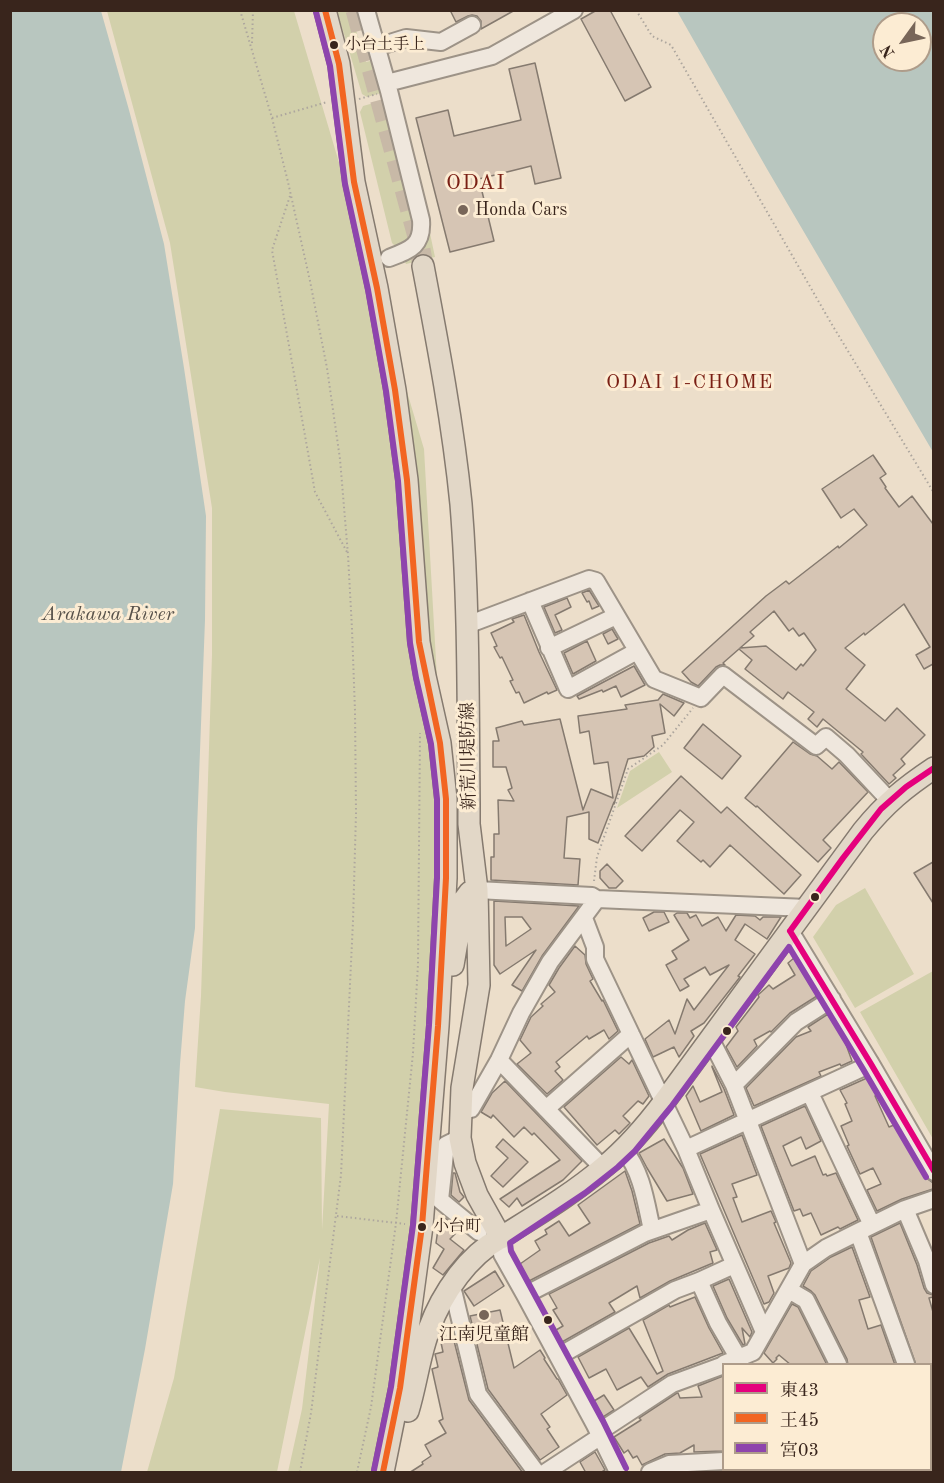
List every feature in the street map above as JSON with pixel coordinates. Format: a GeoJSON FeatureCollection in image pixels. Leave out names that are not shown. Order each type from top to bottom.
{"type":"FeatureCollection","features":[{"type":"Feature","properties":{"kind":"main road"},"geometry":{"type":"LineString","coordinates":[[325,10],[339,64],[340,101],[395,390],[406,480],[419,642],[437,726],[447,808],[446,878],[438,1026],[422,1226],[408,1337],[385,1467]]}},
{"type":"Feature","properties":{"kind":"main road","name":"新荒川堤防線"},"geometry":{"type":"LineString","coordinates":[[423,266],[450,417],[461,504],[467,625],[469,824],[477,890],[479,986],[462,1088],[460,1138],[477,1195],[501,1238]]}},
{"type":"Feature","properties":{"kind":"main road"},"geometry":{"type":"LineString","coordinates":[[385,1467],[409,1409],[431,1325],[467,1264],[478,1253],[582,1184],[624,1150],[648,1124],[711,1040],[863,831],[890,801],[933,768]]}},
{"type":"Feature","properties":{"kind":"main road"},"geometry":{"type":"LineString","coordinates":[[438,1026],[448,993],[464,900],[471,892],[477,890]]}},
{"type":"Feature","properties":{"kind":"street"},"geometry":{"type":"LineString","coordinates":[[366,10],[388,87],[422,228],[415,245],[388,258]]}},
{"type":"Feature","properties":{"kind":"street"},"geometry":{"type":"LineString","coordinates":[[388,87],[492,57],[574,10]]}},
{"type":"Feature","properties":{"kind":"street"},"geometry":{"type":"LineString","coordinates":[[377,47],[406,38],[441,42],[472,25]]}},
{"type":"Feature","properties":{"kind":"street"},"geometry":{"type":"LineString","coordinates":[[467,625],[589,579],[596,581],[654,679],[701,698],[723,675],[816,746],[826,737],[847,754],[890,801]]}},
{"type":"Feature","properties":{"kind":"street"},"geometry":{"type":"LineString","coordinates":[[530,601],[568,689],[637,651]]}},
{"type":"Feature","properties":{"kind":"street"},"geometry":{"type":"LineString","coordinates":[[549,648],[616,616]]}},
{"type":"Feature","properties":{"kind":"street"},"geometry":{"type":"LineString","coordinates":[[477,890],[807,908]]}},
{"type":"Feature","properties":{"kind":"street"},"geometry":{"type":"LineString","coordinates":[[460,1111],[471,1109],[550,962],[584,918],[595,897]]}},
{"type":"Feature","properties":{"kind":"street"},"geometry":{"type":"LineString","coordinates":[[584,918],[595,947],[595,959],[686,1149],[764,1332]]}},
{"type":"Feature","properties":{"kind":"street"},"geometry":{"type":"LineString","coordinates":[[790,932],[871,1064],[933,1172]]}},
{"type":"Feature","properties":{"kind":"street"},"geometry":{"type":"LineString","coordinates":[[734,1085],[796,1022],[832,999]]}},
{"type":"Feature","properties":{"kind":"street"},"geometry":{"type":"LineString","coordinates":[[546,1109],[631,1034]]}},
{"type":"Feature","properties":{"kind":"street"},"geometry":{"type":"LineString","coordinates":[[711,1040],[734,1085],[803,1264]]}},
{"type":"Feature","properties":{"kind":"street"},"geometry":{"type":"LineString","coordinates":[[499,1059],[603,1168]]}},
{"type":"Feature","properties":{"kind":"street"},"geometry":{"type":"LineString","coordinates":[[686,1149],[871,1064]]}},
{"type":"Feature","properties":{"kind":"street"},"geometry":{"type":"LineString","coordinates":[[810,1093],[865,1228],[905,1363]]}},
{"type":"Feature","properties":{"kind":"street"},"geometry":{"type":"LineString","coordinates":[[460,1138],[446,1145],[440,1200],[479,1232]]}},
{"type":"Feature","properties":{"kind":"street"},"geometry":{"type":"LineString","coordinates":[[624,1150],[637,1173],[652,1230]]}},
{"type":"Feature","properties":{"kind":"street"},"geometry":{"type":"LineString","coordinates":[[699,1281],[739,1361],[764,1332],[803,1264],[826,1248],[865,1228],[933,1199]]}},
{"type":"Feature","properties":{"kind":"street"},"geometry":{"type":"LineString","coordinates":[[464,1219],[484,1208]]}},
{"type":"Feature","properties":{"kind":"street"},"geometry":{"type":"LineString","coordinates":[[905,1209],[927,1261],[933,1285]]}},
{"type":"Feature","properties":{"kind":"street"},"geometry":{"type":"LineString","coordinates":[[525,1295],[652,1230],[711,1210]]}},
{"type":"Feature","properties":{"kind":"street"},"geometry":{"type":"LineString","coordinates":[[501,1238],[502,1254],[559,1356],[618,1473]]}},
{"type":"Feature","properties":{"kind":"street"},"geometry":{"type":"LineString","coordinates":[[559,1356],[675,1290],[735,1265]]}},
{"type":"Feature","properties":{"kind":"street"},"geometry":{"type":"LineString","coordinates":[[452,1286],[478,1394],[536,1473]]}},
{"type":"Feature","properties":{"kind":"street"},"geometry":{"type":"LineString","coordinates":[[789,1290],[806,1300],[837,1363]]}},
{"type":"Feature","properties":{"kind":"street"},"geometry":{"type":"LineString","coordinates":[[546,1473],[672,1384],[722,1367]]}},
{"type":"Feature","properties":{"kind":"street"},"geometry":{"type":"LineString","coordinates":[[650,1473],[669,1464],[689,1468],[722,1461]]}},
{"type":"Feature","properties":{"kind":"path"},"geometry":{"type":"LineString","coordinates":[[240,10],[272,117],[291,193],[329,378],[340,459],[348,555],[355,711],[356,813],[341,1176],[311,1413],[300,1473]]}},
{"type":"Feature","properties":{"kind":"path"},"geometry":{"type":"LineString","coordinates":[[251,46],[253,10]]}},
{"type":"Feature","properties":{"kind":"path"},"geometry":{"type":"LineString","coordinates":[[636,10],[651,36],[671,45],[831,323],[933,493]]}},
{"type":"Feature","properties":{"kind":"path"},"geometry":{"type":"LineString","coordinates":[[272,117],[388,87]]}},
{"type":"Feature","properties":{"kind":"path"},"geometry":{"type":"LineString","coordinates":[[291,193],[272,250],[315,492],[348,555]]}},
{"type":"Feature","properties":{"kind":"path"},"geometry":{"type":"LineString","coordinates":[[595,897],[597,856],[628,769],[663,745],[701,698]]}},
{"type":"Feature","properties":{"kind":"path"},"geometry":{"type":"LineString","coordinates":[[357,1473],[370,1407],[396,1222],[412,1053],[418,964],[420,729]]}},
{"type":"Feature","properties":{"kind":"path"},"geometry":{"type":"LineString","coordinates":[[337,1216],[422,1226]]}},
{"type":"Feature","properties":{"kind":"shaded area"},"geometry":{"type":"Polygon","coordinates":[[[107,11],[294,11],[424,449],[440,731],[437,964],[413,1224],[385,1427],[374,1472],[288,1472],[302,1409],[320,1258],[277,1472],[147,1472],[174,1378],[220,1109],[321,1118],[322,1230],[329,1104],[195,1087],[201,996],[212,655],[212,508],[170,243],[107,11]]]}},
{"type":"Feature","properties":{"kind":"shaded area"},"geometry":{"type":"Polygon","coordinates":[[[337,11],[350,11],[366,62],[374,60],[383,90],[381,93],[367,97],[362,94],[337,11]]]}},
{"type":"Feature","properties":{"kind":"shaded area"},"geometry":{"type":"Polygon","coordinates":[[[381,101],[386,103],[415,225],[410,241],[396,247],[392,243],[360,112],[363,106],[381,101]]]}},
{"type":"Feature","properties":{"kind":"shaded area"},"geometry":{"type":"Polygon","coordinates":[[[428,224],[435,257],[406,264],[404,259],[428,224]]]}},
{"type":"Feature","properties":{"kind":"shaded area"},"geometry":{"type":"Polygon","coordinates":[[[659,752],[672,772],[617,808],[630,771],[659,752]]]}},
{"type":"Feature","properties":{"kind":"shaded area"},"geometry":{"type":"Polygon","coordinates":[[[865,888],[914,974],[855,1008],[813,937],[836,905],[865,888]]]}},
{"type":"Feature","properties":{"kind":"shaded area"},"geometry":{"type":"Polygon","coordinates":[[[933,971],[933,1139],[860,1012],[933,971]]]}},
{"type":"Feature","properties":{"kind":"water","name":"Arakawa River"},"geometry":{"type":"Polygon","coordinates":[[[10,11],[101,11],[164,244],[206,516],[195,928],[185,1001],[173,1184],[121,1472],[11,1472],[10,11]]]}},
{"type":"Feature","properties":{"kind":"water"},"geometry":{"type":"Polygon","coordinates":[[[677,11],[933,11],[933,452],[767,169],[677,11]]]}},
{"type":"Feature","properties":{"kind":"building"},"geometry":{"type":"Polygon","coordinates":[[[450,10],[515,10],[481,29],[481,21],[477,16],[468,16],[456,22],[450,10]]]}},
{"type":"Feature","properties":{"kind":"building"},"geometry":{"type":"Polygon","coordinates":[[[597,10],[610,10],[651,87],[625,101],[581,19],[597,10]]]}},
{"type":"Feature","properties":{"kind":"building","name":"Honda Cars"},"geometry":{"type":"Polygon","coordinates":[[[535,63],[561,178],[535,184],[531,166],[479,179],[494,241],[450,252],[416,118],[448,110],[454,136],[521,120],[509,69],[535,63]]]}},
{"type":"Feature","properties":{"kind":"building"},"geometry":{"type":"Polygon","coordinates":[[[873,455],[886,474],[880,478],[885,488],[899,507],[912,496],[933,524],[933,664],[924,669],[916,655],[930,647],[904,604],[845,648],[865,665],[846,689],[885,721],[897,708],[925,735],[901,759],[905,764],[893,775],[896,778],[889,784],[861,754],[863,752],[823,719],[817,727],[808,719],[814,712],[788,692],[783,699],[745,669],[752,660],[739,649],[723,663],[725,665],[716,667],[698,686],[682,672],[766,596],[786,581],[789,584],[867,525],[854,509],[841,518],[822,489],[873,455]],[[774,611],[750,632],[754,636],[740,648],[766,646],[796,670],[801,664],[803,666],[816,650],[804,633],[799,636],[793,628],[789,631],[774,611]]]}},
{"type":"Feature","properties":{"kind":"building"},"geometry":{"type":"Polygon","coordinates":[[[589,590],[599,606],[592,609],[582,593],[589,590]]]}},
{"type":"Feature","properties":{"kind":"building"},"geometry":{"type":"Polygon","coordinates":[[[567,598],[571,607],[555,615],[562,630],[555,633],[544,607],[567,598]]]}},
{"type":"Feature","properties":{"kind":"building"},"geometry":{"type":"Polygon","coordinates":[[[524,615],[557,690],[548,694],[547,692],[524,703],[510,681],[513,680],[502,657],[500,658],[494,647],[497,646],[491,633],[514,622],[512,619],[524,615]]]}},
{"type":"Feature","properties":{"kind":"building"},"geometry":{"type":"Polygon","coordinates":[[[612,629],[618,639],[608,644],[603,634],[612,629]]]}},
{"type":"Feature","properties":{"kind":"building"},"geometry":{"type":"Polygon","coordinates":[[[587,641],[596,661],[573,674],[564,653],[587,641]]]}},
{"type":"Feature","properties":{"kind":"building"},"geometry":{"type":"Polygon","coordinates":[[[634,666],[645,685],[621,697],[616,686],[579,699],[577,696],[634,666]]]}},
{"type":"Feature","properties":{"kind":"building"},"geometry":{"type":"Polygon","coordinates":[[[663,694],[684,703],[674,716],[660,704],[665,733],[652,736],[654,747],[644,756],[628,759],[614,804],[614,802],[598,843],[589,839],[589,812],[567,817],[564,858],[580,859],[578,885],[491,880],[494,834],[499,834],[498,800],[514,801],[508,790],[512,788],[506,767],[493,767],[493,741],[499,741],[496,728],[522,721],[524,725],[560,719],[583,810],[591,789],[613,798],[608,762],[594,764],[589,731],[580,733],[578,716],[627,709],[625,705],[658,700],[663,694]]]}},
{"type":"Feature","properties":{"kind":"building"},"geometry":{"type":"Polygon","coordinates":[[[703,724],[741,756],[722,779],[684,748],[703,724]]]}},
{"type":"Feature","properties":{"kind":"building"},"geometry":{"type":"Polygon","coordinates":[[[793,742],[817,756],[832,769],[839,762],[868,792],[823,840],[831,848],[818,862],[757,806],[745,798],[793,742]]]}},
{"type":"Feature","properties":{"kind":"building"},"geometry":{"type":"Polygon","coordinates":[[[681,776],[721,813],[727,807],[801,875],[784,894],[730,845],[710,867],[703,860],[701,862],[677,841],[694,822],[680,810],[642,851],[625,836],[681,776]]]}},
{"type":"Feature","properties":{"kind":"building"},"geometry":{"type":"Polygon","coordinates":[[[933,862],[933,903],[914,873],[933,862]]]}},
{"type":"Feature","properties":{"kind":"building"},"geometry":{"type":"Polygon","coordinates":[[[607,864],[623,881],[616,888],[609,888],[600,878],[600,871],[607,864]]]}},
{"type":"Feature","properties":{"kind":"building"},"geometry":{"type":"Polygon","coordinates":[[[494,901],[579,906],[542,956],[522,991],[512,985],[536,950],[500,974],[494,965],[494,901]],[[505,917],[506,946],[531,929],[522,917],[505,917]]]}},
{"type":"Feature","properties":{"kind":"building"},"geometry":{"type":"Polygon","coordinates":[[[654,912],[664,912],[669,922],[649,931],[643,918],[654,912]]]}},
{"type":"Feature","properties":{"kind":"building"},"geometry":{"type":"Polygon","coordinates":[[[687,913],[690,918],[696,915],[702,926],[718,917],[726,931],[736,915],[755,916],[760,920],[763,917],[781,917],[767,939],[745,924],[735,940],[755,954],[738,976],[740,977],[704,1023],[691,1031],[694,1036],[679,1057],[674,1047],[653,1057],[645,1039],[669,1020],[675,1034],[687,999],[694,1010],[729,965],[710,975],[705,967],[684,979],[689,986],[680,991],[666,965],[677,959],[672,951],[689,940],[674,915],[687,913]]]}},
{"type":"Feature","properties":{"kind":"building"},"geometry":{"type":"Polygon","coordinates":[[[575,946],[585,955],[586,964],[593,979],[590,981],[603,1000],[618,1031],[609,1039],[604,1030],[589,1039],[587,1036],[556,1062],[560,1067],[555,1071],[563,1080],[547,1094],[517,1064],[531,1053],[520,1040],[531,1017],[555,992],[549,985],[575,946]]]}},
{"type":"Feature","properties":{"kind":"building"},"geometry":{"type":"Polygon","coordinates":[[[794,958],[817,996],[790,1013],[771,1032],[754,1040],[757,1046],[737,1067],[726,1047],[738,1031],[736,1027],[759,997],[758,995],[769,985],[773,989],[795,975],[788,963],[794,958]]]}},
{"type":"Feature","properties":{"kind":"building"},"geometry":{"type":"Polygon","coordinates":[[[828,1014],[844,1039],[852,1061],[819,1072],[821,1076],[754,1106],[746,1088],[796,1037],[811,1031],[808,1027],[828,1014]]]}},
{"type":"Feature","properties":{"kind":"building"},"geometry":{"type":"Polygon","coordinates":[[[621,1057],[629,1064],[632,1060],[649,1096],[643,1104],[638,1101],[623,1116],[630,1123],[619,1134],[615,1130],[597,1145],[564,1107],[621,1057]]]}},
{"type":"Feature","properties":{"kind":"building"},"geometry":{"type":"Polygon","coordinates":[[[712,1066],[734,1115],[701,1131],[686,1096],[693,1086],[700,1102],[722,1092],[712,1066]]]}},
{"type":"Feature","properties":{"kind":"building"},"geometry":{"type":"Polygon","coordinates":[[[867,1078],[877,1095],[875,1096],[889,1127],[894,1125],[925,1177],[933,1183],[933,1189],[902,1199],[877,1211],[867,1190],[881,1184],[873,1168],[860,1174],[841,1126],[852,1121],[845,1104],[847,1103],[840,1090],[867,1078]]]}},
{"type":"Feature","properties":{"kind":"building"},"geometry":{"type":"Polygon","coordinates":[[[505,1081],[582,1161],[563,1180],[522,1206],[517,1198],[509,1207],[500,1199],[560,1160],[534,1133],[532,1135],[524,1127],[514,1137],[493,1115],[491,1118],[481,1112],[492,1093],[505,1081]]]}},
{"type":"Feature","properties":{"kind":"building"},"geometry":{"type":"Polygon","coordinates":[[[805,1106],[821,1141],[806,1149],[801,1137],[783,1146],[791,1165],[815,1156],[823,1175],[836,1173],[858,1220],[821,1235],[811,1213],[803,1216],[800,1209],[794,1211],[761,1126],[805,1106]]]}},
{"type":"Feature","properties":{"kind":"building"},"geometry":{"type":"Polygon","coordinates":[[[742,1135],[757,1175],[732,1184],[737,1197],[733,1198],[742,1222],[771,1211],[791,1263],[789,1268],[768,1276],[774,1293],[769,1302],[764,1304],[700,1154],[742,1135]]]}},
{"type":"Feature","properties":{"kind":"building"},"geometry":{"type":"Polygon","coordinates":[[[503,1139],[528,1162],[503,1187],[491,1176],[508,1158],[496,1147],[503,1139]]]}},
{"type":"Feature","properties":{"kind":"building"},"geometry":{"type":"Polygon","coordinates":[[[664,1139],[683,1168],[693,1194],[667,1201],[639,1153],[664,1139]]]}},
{"type":"Feature","properties":{"kind":"building"},"geometry":{"type":"Polygon","coordinates":[[[625,1171],[640,1224],[529,1281],[520,1264],[540,1250],[535,1241],[547,1234],[545,1230],[559,1221],[569,1236],[590,1223],[578,1205],[625,1171]]]}},
{"type":"Feature","properties":{"kind":"building"},"geometry":{"type":"Polygon","coordinates":[[[453,1173],[455,1173],[460,1192],[464,1197],[459,1202],[451,1195],[453,1173]]]}},
{"type":"Feature","properties":{"kind":"building"},"geometry":{"type":"Polygon","coordinates":[[[444,1217],[459,1230],[450,1239],[464,1250],[443,1275],[433,1268],[444,1249],[436,1243],[439,1222],[444,1217]]]}},
{"type":"Feature","properties":{"kind":"building"},"geometry":{"type":"Polygon","coordinates":[[[705,1223],[717,1250],[710,1252],[713,1263],[670,1281],[640,1298],[637,1286],[609,1303],[615,1312],[562,1342],[556,1330],[563,1326],[553,1310],[557,1308],[549,1294],[649,1243],[669,1236],[672,1240],[705,1223]]]}},
{"type":"Feature","properties":{"kind":"building"},"geometry":{"type":"Polygon","coordinates":[[[900,1223],[924,1288],[927,1293],[933,1295],[929,1298],[933,1312],[933,1365],[932,1363],[915,1363],[871,1237],[900,1223]]]}},
{"type":"Feature","properties":{"kind":"building"},"geometry":{"type":"Polygon","coordinates":[[[852,1247],[870,1297],[859,1300],[868,1329],[881,1325],[894,1363],[848,1363],[815,1295],[803,1286],[811,1271],[831,1257],[852,1247]]]}},
{"type":"Feature","properties":{"kind":"building"},"geometry":{"type":"Polygon","coordinates":[[[495,1271],[504,1286],[474,1306],[464,1291],[495,1271]]]}},
{"type":"Feature","properties":{"kind":"building"},"geometry":{"type":"Polygon","coordinates":[[[729,1279],[752,1332],[750,1337],[742,1328],[745,1344],[743,1345],[727,1318],[713,1286],[729,1279]]]}},
{"type":"Feature","properties":{"kind":"building"},"geometry":{"type":"Polygon","coordinates":[[[695,1297],[723,1353],[668,1374],[648,1387],[641,1377],[617,1390],[606,1369],[589,1378],[578,1357],[629,1328],[657,1374],[663,1371],[643,1320],[669,1305],[670,1307],[695,1297]]]}},
{"type":"Feature","properties":{"kind":"building"},"geometry":{"type":"Polygon","coordinates":[[[792,1304],[798,1307],[826,1363],[789,1363],[779,1355],[773,1363],[764,1353],[792,1304]]]}},
{"type":"Feature","properties":{"kind":"building"},"geometry":{"type":"Polygon","coordinates":[[[500,1310],[514,1368],[540,1350],[567,1395],[541,1414],[550,1427],[547,1429],[559,1447],[540,1460],[488,1389],[470,1316],[500,1310]]]}},
{"type":"Feature","properties":{"kind":"building"},"geometry":{"type":"Polygon","coordinates":[[[451,1329],[469,1400],[523,1473],[409,1473],[431,1456],[425,1445],[446,1433],[439,1421],[443,1419],[432,1369],[438,1367],[435,1354],[443,1352],[440,1338],[442,1331],[451,1329]]]}},
{"type":"Feature","properties":{"kind":"building"},"geometry":{"type":"Polygon","coordinates":[[[722,1376],[722,1451],[694,1452],[694,1445],[680,1453],[665,1454],[642,1465],[637,1456],[633,1458],[628,1450],[624,1453],[614,1437],[677,1393],[680,1398],[702,1397],[698,1386],[722,1376]]]}},
{"type":"Feature","properties":{"kind":"building"},"geometry":{"type":"Polygon","coordinates":[[[604,1395],[614,1410],[603,1417],[594,1401],[604,1395]]]}},
{"type":"Feature","properties":{"kind":"building"},"geometry":{"type":"Polygon","coordinates":[[[595,1452],[605,1470],[600,1473],[586,1473],[580,1462],[595,1452]]]}},
{"type":"Feature","properties":{"kind":"tunnel"},"geometry":{"type":"LineString","coordinates":[[356,10],[417,233],[423,266]]}},
{"type":"Feature","properties":{"kind":"transit line","name":"王45"},"geometry":{"type":"LineString","coordinates":[[325,10],[339,64],[354,182],[377,288],[395,390],[407,480],[419,642],[440,743],[446,799],[446,878],[438,1026],[422,1226],[400,1388],[383,1472]]}},
{"type":"Feature","properties":{"kind":"transit line","name":"宮03"},"geometry":{"type":"LineString","coordinates":[[316,12],[330,66],[345,184],[368,290],[386,391],[398,481],[410,643],[431,744],[437,799],[437,878],[429,1025],[413,1225],[391,1387],[374,1470]]}},
{"type":"Feature","properties":{"kind":"transit line","name":"東43"},"geometry":{"type":"LineString","coordinates":[[790,931],[881,809],[906,787],[934,768]]}},
{"type":"Feature","properties":{"kind":"transit line","name":"東43"},"geometry":{"type":"LineString","coordinates":[[790,931],[934,1171]]}},
{"type":"Feature","properties":{"kind":"transit line","name":"宮03"},"geometry":{"type":"LineString","coordinates":[[626,1468],[511,1251],[510,1243],[585,1193],[635,1151],[671,1107],[789,947],[926,1177]]}},
{"type":"Feature","properties":{"kind":"place","name":"小台土手上"},"geometry":{"type":"Point","coordinates":[334,45]}},
{"type":"Feature","properties":{"kind":"place","name":"Honda Cars"},"geometry":{"type":"Point","coordinates":[463,210]}},
{"type":"Feature","properties":{"kind":"place","name":"小台町"},"geometry":{"type":"Point","coordinates":[422,1227]}},
{"type":"Feature","properties":{"kind":"place","name":"江南児童館"},"geometry":{"type":"Point","coordinates":[484,1315]}},
{"type":"Feature","properties":{"kind":"district","name":"ODAI"},"geometry":{"type":"Point","coordinates":[476,183]}},
{"type":"Feature","properties":{"kind":"district","name":"ODAI 1-CHOME"},"geometry":{"type":"Point","coordinates":[690,383]}}]}
